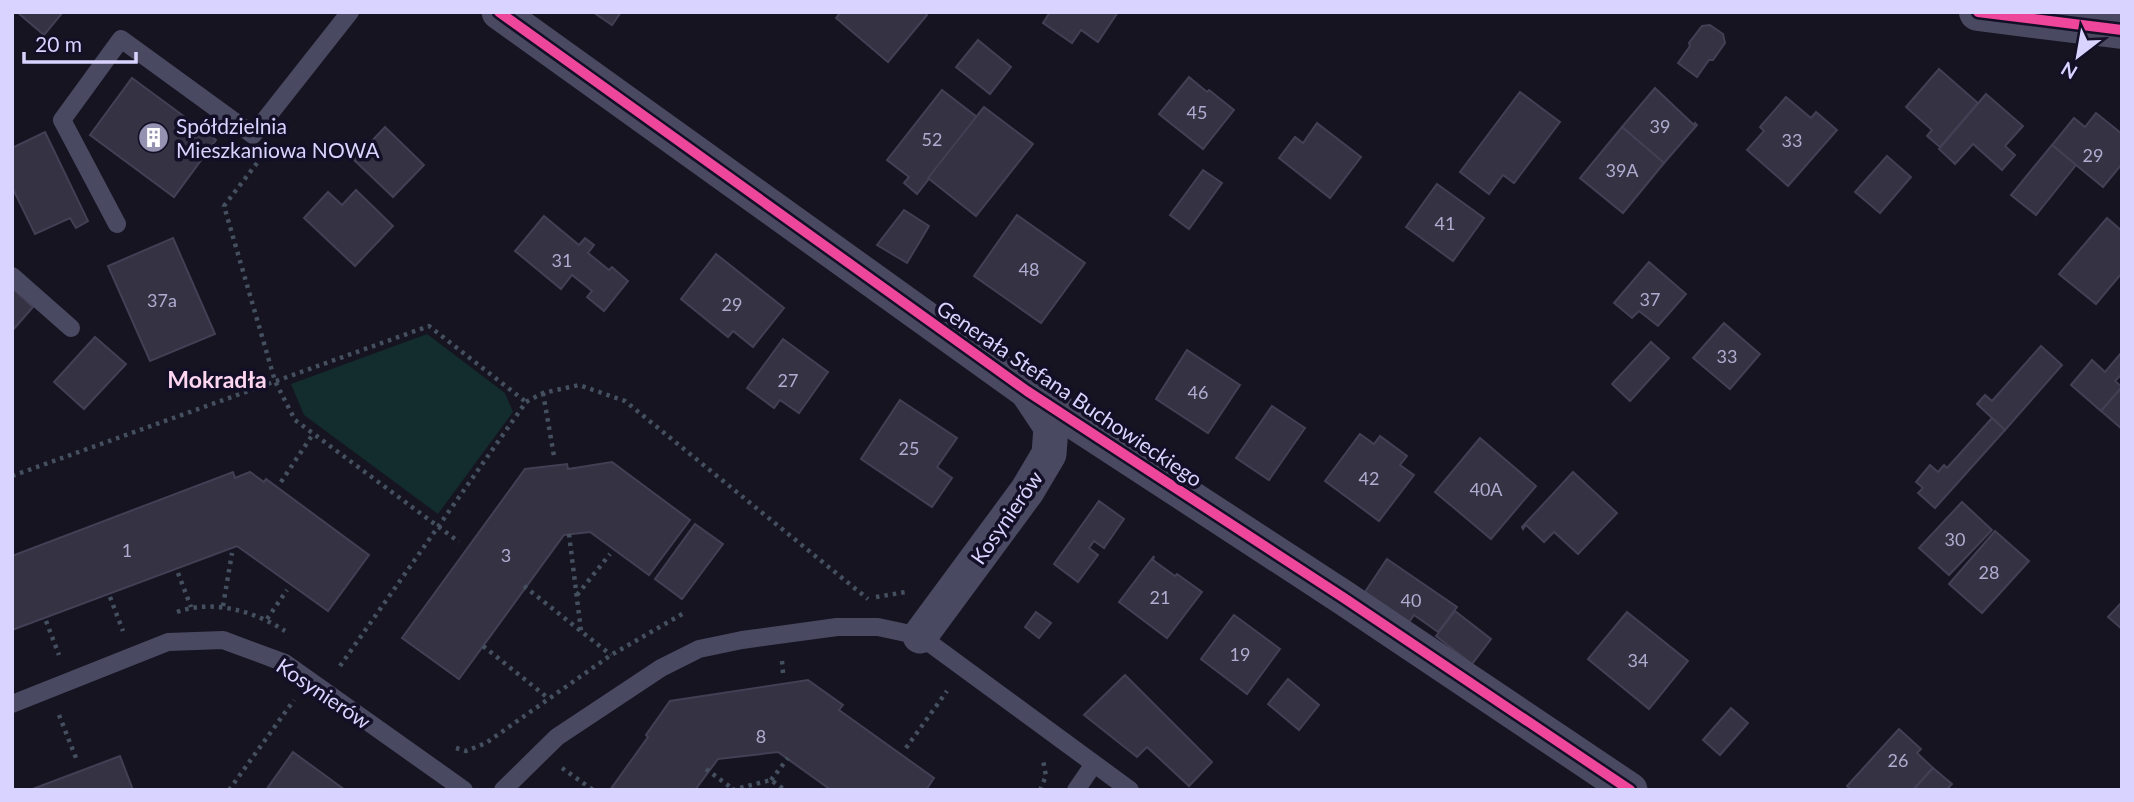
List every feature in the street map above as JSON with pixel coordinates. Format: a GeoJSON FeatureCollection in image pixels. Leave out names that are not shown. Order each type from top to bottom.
{"type":"FeatureCollection","features":[{"type":"Feature","properties":{"kind":"street","name":"Generała Stefana Buchowieckiego"},"geometry":{"type":"LineString","coordinates":[[499,12],[1027,391],[1344,598],[1630,790]]}},
{"type":"Feature","properties":{"kind":"street"},"geometry":{"type":"LineString","coordinates":[[1978,12],[2122,30]]}},
{"type":"Feature","properties":{"kind":"street","name":"Kosynierów"},"geometry":{"type":"LineString","coordinates":[[920,636],[1027,491],[1049,454],[1051,427],[1027,391]]}},
{"type":"Feature","properties":{"kind":"lane"},"geometry":{"type":"LineString","coordinates":[[117,224],[62,120],[121,39],[253,135],[350,12]]}},
{"type":"Feature","properties":{"kind":"lane"},"geometry":{"type":"LineString","coordinates":[[12,275],[71,328]]}},
{"type":"Feature","properties":{"kind":"lane"},"geometry":{"type":"LineString","coordinates":[[503,790],[557,737],[662,667],[699,649],[742,640],[837,627],[878,627],[920,636],[1130,790]]}},
{"type":"Feature","properties":{"kind":"lane","name":"Kosynierów"},"geometry":{"type":"LineString","coordinates":[[12,704],[168,642],[223,640],[285,663],[464,790]]}},
{"type":"Feature","properties":{"kind":"lane"},"geometry":{"type":"LineString","coordinates":[[1076,790],[1094,764]]}},
{"type":"Feature","properties":{"kind":"path"},"geometry":{"type":"LineString","coordinates":[[257,163],[224,206],[275,382],[295,420],[459,542]]}},
{"type":"Feature","properties":{"kind":"path"},"geometry":{"type":"LineString","coordinates":[[12,476],[429,326],[526,402]]}},
{"type":"Feature","properties":{"kind":"path"},"geometry":{"type":"LineString","coordinates":[[340,666],[526,402],[543,393],[579,385],[625,401],[868,599],[913,591]]}},
{"type":"Feature","properties":{"kind":"path"},"geometry":{"type":"LineString","coordinates":[[543,393],[554,456]]}},
{"type":"Feature","properties":{"kind":"path"},"geometry":{"type":"LineString","coordinates":[[281,482],[313,434]]}},
{"type":"Feature","properties":{"kind":"path"},"geometry":{"type":"LineString","coordinates":[[569,534],[581,632]]}},
{"type":"Feature","properties":{"kind":"path"},"geometry":{"type":"LineString","coordinates":[[223,607],[232,553]]}},
{"type":"Feature","properties":{"kind":"path"},"geometry":{"type":"LineString","coordinates":[[577,596],[610,554]]}},
{"type":"Feature","properties":{"kind":"path"},"geometry":{"type":"LineString","coordinates":[[178,573],[191,607]]}},
{"type":"Feature","properties":{"kind":"path"},"geometry":{"type":"LineString","coordinates":[[524,586],[611,655]]}},
{"type":"Feature","properties":{"kind":"path"},"geometry":{"type":"LineString","coordinates":[[267,619],[287,590]]}},
{"type":"Feature","properties":{"kind":"path"},"geometry":{"type":"LineString","coordinates":[[110,597],[123,632],[135,627]]}},
{"type":"Feature","properties":{"kind":"path"},"geometry":{"type":"LineString","coordinates":[[169,615],[191,607],[223,607],[267,619],[288,633]]}},
{"type":"Feature","properties":{"kind":"path"},"geometry":{"type":"LineString","coordinates":[[445,746],[466,751],[486,743],[611,655],[684,613]]}},
{"type":"Feature","properties":{"kind":"path"},"geometry":{"type":"LineString","coordinates":[[46,621],[59,655],[47,659]]}},
{"type":"Feature","properties":{"kind":"path"},"geometry":{"type":"LineString","coordinates":[[483,646],[548,698]]}},
{"type":"Feature","properties":{"kind":"path"},"geometry":{"type":"LineString","coordinates":[[329,660],[350,674]]}},
{"type":"Feature","properties":{"kind":"path"},"geometry":{"type":"LineString","coordinates":[[906,748],[951,684]]}},
{"type":"Feature","properties":{"kind":"path"},"geometry":{"type":"LineString","coordinates":[[229,790],[296,696]]}},
{"type":"Feature","properties":{"kind":"path"},"geometry":{"type":"LineString","coordinates":[[56,708],[76,758]]}},
{"type":"Feature","properties":{"kind":"path"},"geometry":{"type":"LineString","coordinates":[[1036,751],[1043,759],[1046,776],[1040,790]]}},
{"type":"Feature","properties":{"kind":"path"},"geometry":{"type":"LineString","coordinates":[[706,769],[732,789],[771,780],[788,758]]}},
{"type":"Feature","properties":{"kind":"path"},"geometry":{"type":"LineString","coordinates":[[556,764],[593,790]]}},
{"type":"Feature","properties":{"kind":"path"},"geometry":{"type":"LineString","coordinates":[[771,780],[785,790]]}},
{"type":"Feature","properties":{"kind":"green space"},"geometry":{"type":"Polygon","coordinates":[[[427,334],[505,393],[513,412],[438,514],[304,415],[291,384],[427,334]]]}},
{"type":"Feature","properties":{"kind":"building"},"geometry":{"type":"Polygon","coordinates":[[[17,12],[63,12],[44,35],[17,12]]]}},
{"type":"Feature","properties":{"kind":"building"},"geometry":{"type":"Polygon","coordinates":[[[593,12],[621,12],[612,25],[593,12]]]}},
{"type":"Feature","properties":{"kind":"building"},"geometry":{"type":"Polygon","coordinates":[[[841,12],[924,12],[927,15],[888,62],[836,18],[841,12]]]}},
{"type":"Feature","properties":{"kind":"building"},"geometry":{"type":"Polygon","coordinates":[[[1050,12],[1118,12],[1098,42],[1081,30],[1072,43],[1043,23],[1050,12]]]}},
{"type":"Feature","properties":{"kind":"building"},"geometry":{"type":"Polygon","coordinates":[[[1710,25],[1723,34],[1725,43],[1697,77],[1678,63],[1702,26],[1710,25]]]}},
{"type":"Feature","properties":{"kind":"building"},"geometry":{"type":"Polygon","coordinates":[[[978,40],[1011,67],[990,94],[956,67],[978,40]]]}},
{"type":"Feature","properties":{"kind":"building"},"geometry":{"type":"Polygon","coordinates":[[[1939,69],[1978,103],[1940,147],[1927,136],[1932,130],[1906,107],[1939,69]]]}},
{"type":"Feature","properties":{"kind":"building"},"geometry":{"type":"Polygon","coordinates":[[[1189,77],[1234,110],[1203,149],[1159,114],[1189,77]]]}},
{"type":"Feature","properties":{"kind":"building","name":"Spółdzielnia Mieszkaniowa NOWA"},"geometry":{"type":"Polygon","coordinates":[[[132,78],[216,140],[174,197],[90,135],[132,78]]]}},
{"type":"Feature","properties":{"kind":"building"},"geometry":{"type":"Polygon","coordinates":[[[1655,88],[1697,125],[1664,163],[1622,127],[1655,88]]]}},
{"type":"Feature","properties":{"kind":"building"},"geometry":{"type":"Polygon","coordinates":[[[942,90],[977,117],[917,194],[904,183],[909,177],[887,160],[942,90]]]}},
{"type":"Feature","properties":{"kind":"building"},"geometry":{"type":"Polygon","coordinates":[[[1520,92],[1560,122],[1514,183],[1503,175],[1489,194],[1460,172],[1520,92]]]}},
{"type":"Feature","properties":{"kind":"building"},"geometry":{"type":"Polygon","coordinates":[[[1986,94],[2023,126],[2005,146],[2015,155],[2002,170],[1973,144],[1955,164],[1939,149],[1986,94]]]}},
{"type":"Feature","properties":{"kind":"building"},"geometry":{"type":"Polygon","coordinates":[[[1786,97],[1811,118],[1816,112],[1837,130],[1788,186],[1747,150],[1764,131],[1760,127],[1786,97]]]}},
{"type":"Feature","properties":{"kind":"building"},"geometry":{"type":"Polygon","coordinates":[[[984,107],[1033,144],[976,216],[928,178],[984,107]]]}},
{"type":"Feature","properties":{"kind":"building"},"geometry":{"type":"Polygon","coordinates":[[[2096,113],[2122,134],[2122,164],[2103,187],[2052,145],[2074,118],[2085,127],[2096,113]]]}},
{"type":"Feature","properties":{"kind":"building"},"geometry":{"type":"Polygon","coordinates":[[[1317,123],[1361,157],[1330,198],[1279,158],[1295,137],[1303,143],[1317,123]]]}},
{"type":"Feature","properties":{"kind":"building"},"geometry":{"type":"Polygon","coordinates":[[[385,127],[424,165],[393,197],[354,160],[385,127]]]}},
{"type":"Feature","properties":{"kind":"building"},"geometry":{"type":"Polygon","coordinates":[[[1622,127],[1664,163],[1623,213],[1580,178],[1622,127]]]}},
{"type":"Feature","properties":{"kind":"building"},"geometry":{"type":"Polygon","coordinates":[[[45,132],[88,221],[76,228],[70,218],[35,234],[12,187],[12,148],[45,132]]]}},
{"type":"Feature","properties":{"kind":"building"},"geometry":{"type":"Polygon","coordinates":[[[2052,145],[2076,165],[2036,215],[2011,195],[2052,145]]]}},
{"type":"Feature","properties":{"kind":"building"},"geometry":{"type":"Polygon","coordinates":[[[1887,156],[1911,177],[1880,213],[1855,192],[1887,156]]]}},
{"type":"Feature","properties":{"kind":"building"},"geometry":{"type":"Polygon","coordinates":[[[1203,170],[1222,183],[1189,229],[1170,215],[1203,170]]]}},
{"type":"Feature","properties":{"kind":"building"},"geometry":{"type":"Polygon","coordinates":[[[1437,184],[1484,218],[1453,261],[1406,227],[1437,184]]]}},
{"type":"Feature","properties":{"kind":"building"},"geometry":{"type":"Polygon","coordinates":[[[356,190],[393,226],[355,266],[304,218],[328,192],[342,205],[356,190]]]}},
{"type":"Feature","properties":{"kind":"building"},"geometry":{"type":"Polygon","coordinates":[[[904,210],[929,226],[907,263],[877,245],[904,210]]]}},
{"type":"Feature","properties":{"kind":"building"},"geometry":{"type":"Polygon","coordinates":[[[1017,215],[1085,263],[1041,323],[974,276],[1017,215]]]}},
{"type":"Feature","properties":{"kind":"building"},"geometry":{"type":"Polygon","coordinates":[[[544,216],[579,245],[585,238],[594,245],[588,253],[609,270],[612,267],[628,281],[604,311],[587,297],[592,291],[572,275],[561,289],[515,251],[544,216]]]}},
{"type":"Feature","properties":{"kind":"building"},"geometry":{"type":"Polygon","coordinates":[[[2107,218],[2122,231],[2122,273],[2096,304],[2059,274],[2107,218]]]}},
{"type":"Feature","properties":{"kind":"building"},"geometry":{"type":"Polygon","coordinates":[[[173,238],[215,334],[150,361],[108,266],[173,238]]]}},
{"type":"Feature","properties":{"kind":"building"},"geometry":{"type":"Polygon","coordinates":[[[716,254],[784,308],[753,347],[733,331],[728,337],[681,299],[716,254]]]}},
{"type":"Feature","properties":{"kind":"building"},"geometry":{"type":"Polygon","coordinates":[[[1649,262],[1686,294],[1658,326],[1639,311],[1632,318],[1614,303],[1649,262]]]}},
{"type":"Feature","properties":{"kind":"building"},"geometry":{"type":"Polygon","coordinates":[[[12,288],[33,307],[12,331],[12,288]]]}},
{"type":"Feature","properties":{"kind":"building"},"geometry":{"type":"Polygon","coordinates":[[[1724,323],[1760,354],[1730,389],[1693,358],[1724,323]]]}},
{"type":"Feature","properties":{"kind":"building"},"geometry":{"type":"Polygon","coordinates":[[[95,337],[126,364],[84,409],[54,382],[95,337]]]}},
{"type":"Feature","properties":{"kind":"building"},"geometry":{"type":"Polygon","coordinates":[[[783,339],[828,372],[799,413],[780,400],[774,408],[747,388],[783,339]]]}},
{"type":"Feature","properties":{"kind":"building"},"geometry":{"type":"Polygon","coordinates":[[[1651,342],[1669,358],[1630,401],[1612,384],[1651,342]]]}},
{"type":"Feature","properties":{"kind":"building"},"geometry":{"type":"Polygon","coordinates":[[[2041,346],[2062,365],[2005,430],[1977,404],[1985,395],[1992,401],[2041,346]]]}},
{"type":"Feature","properties":{"kind":"building"},"geometry":{"type":"Polygon","coordinates":[[[1187,350],[1240,385],[1208,433],[1156,399],[1187,350]]]}},
{"type":"Feature","properties":{"kind":"building"},"geometry":{"type":"Polygon","coordinates":[[[2121,353],[2122,374],[2115,381],[2122,387],[2101,411],[2071,385],[2092,360],[2105,372],[2121,353]]]}},
{"type":"Feature","properties":{"kind":"building"},"geometry":{"type":"Polygon","coordinates":[[[2122,387],[2122,429],[2101,411],[2122,387]]]}},
{"type":"Feature","properties":{"kind":"building"},"geometry":{"type":"Polygon","coordinates":[[[900,400],[957,438],[937,467],[952,478],[932,507],[861,459],[900,400]]]}},
{"type":"Feature","properties":{"kind":"building"},"geometry":{"type":"Polygon","coordinates":[[[1272,406],[1305,428],[1269,480],[1236,458],[1272,406]]]}},
{"type":"Feature","properties":{"kind":"building"},"geometry":{"type":"Polygon","coordinates":[[[1992,418],[2005,430],[1935,508],[1918,493],[1923,488],[1916,482],[1930,465],[1938,472],[1944,465],[1947,468],[1992,418]]]}},
{"type":"Feature","properties":{"kind":"building"},"geometry":{"type":"Polygon","coordinates":[[[1360,434],[1374,444],[1380,436],[1407,456],[1400,465],[1414,475],[1379,521],[1325,481],[1360,434]]]}},
{"type":"Feature","properties":{"kind":"building"},"geometry":{"type":"Polygon","coordinates":[[[1480,438],[1536,486],[1491,539],[1435,492],[1480,438]]]}},
{"type":"Feature","properties":{"kind":"building"},"geometry":{"type":"Polygon","coordinates":[[[612,462],[690,520],[649,575],[590,532],[564,535],[459,679],[402,638],[525,469],[567,464],[568,469],[612,462]]]}},
{"type":"Feature","properties":{"kind":"building"},"geometry":{"type":"Polygon","coordinates":[[[233,472],[235,478],[250,472],[264,482],[266,479],[369,555],[328,611],[237,546],[12,630],[12,556],[233,472]]]}},
{"type":"Feature","properties":{"kind":"building"},"geometry":{"type":"Polygon","coordinates":[[[1573,472],[1617,513],[1578,554],[1554,532],[1544,542],[1526,525],[1523,529],[1522,527],[1573,472]]]}},
{"type":"Feature","properties":{"kind":"building"},"geometry":{"type":"Polygon","coordinates":[[[1099,501],[1124,519],[1104,548],[1094,541],[1089,548],[1098,555],[1078,582],[1054,564],[1099,501]]]}},
{"type":"Feature","properties":{"kind":"building"},"geometry":{"type":"Polygon","coordinates":[[[1962,502],[1992,530],[1949,575],[1919,548],[1962,502]]]}},
{"type":"Feature","properties":{"kind":"building"},"geometry":{"type":"Polygon","coordinates":[[[695,524],[723,544],[682,599],[655,579],[695,524]]]}},
{"type":"Feature","properties":{"kind":"building"},"geometry":{"type":"Polygon","coordinates":[[[1995,531],[2029,561],[1982,613],[1949,584],[1995,531]]]}},
{"type":"Feature","properties":{"kind":"building"},"geometry":{"type":"Polygon","coordinates":[[[1154,556],[1153,560],[1202,592],[1167,638],[1119,602],[1154,556]]]}},
{"type":"Feature","properties":{"kind":"building"},"geometry":{"type":"Polygon","coordinates":[[[1387,559],[1457,607],[1438,632],[1414,615],[1409,622],[1365,592],[1387,559]]]}},
{"type":"Feature","properties":{"kind":"building"},"geometry":{"type":"Polygon","coordinates":[[[2122,602],[2122,629],[2108,617],[2122,602]]]}},
{"type":"Feature","properties":{"kind":"building"},"geometry":{"type":"Polygon","coordinates":[[[1455,611],[1491,639],[1472,664],[1436,636],[1455,611]]]}},
{"type":"Feature","properties":{"kind":"building"},"geometry":{"type":"Polygon","coordinates":[[[1036,612],[1051,623],[1039,638],[1025,627],[1036,612]]]}},
{"type":"Feature","properties":{"kind":"building"},"geometry":{"type":"Polygon","coordinates":[[[1627,612],[1688,661],[1649,709],[1588,659],[1627,612]]]}},
{"type":"Feature","properties":{"kind":"building"},"geometry":{"type":"Polygon","coordinates":[[[1234,615],[1280,649],[1247,694],[1201,659],[1234,615]]]}},
{"type":"Feature","properties":{"kind":"building"},"geometry":{"type":"Polygon","coordinates":[[[1125,675],[1212,762],[1189,786],[1147,747],[1137,757],[1084,715],[1125,675]]]}},
{"type":"Feature","properties":{"kind":"building"},"geometry":{"type":"Polygon","coordinates":[[[1288,679],[1319,705],[1299,730],[1268,704],[1288,679]]]}},
{"type":"Feature","properties":{"kind":"building"},"geometry":{"type":"Polygon","coordinates":[[[808,680],[843,705],[839,710],[934,778],[926,790],[831,790],[778,752],[718,759],[695,790],[610,790],[670,701],[808,680]]]}},
{"type":"Feature","properties":{"kind":"building"},"geometry":{"type":"Polygon","coordinates":[[[1731,708],[1748,723],[1720,755],[1703,740],[1731,708]]]}},
{"type":"Feature","properties":{"kind":"building"},"geometry":{"type":"Polygon","coordinates":[[[1899,729],[1921,749],[1917,753],[1933,768],[1913,790],[1851,790],[1847,786],[1899,729]]]}},
{"type":"Feature","properties":{"kind":"building"},"geometry":{"type":"Polygon","coordinates":[[[293,752],[345,790],[266,790],[293,752]]]}},
{"type":"Feature","properties":{"kind":"building"},"geometry":{"type":"Polygon","coordinates":[[[120,756],[133,790],[30,790],[120,756]]]}},
{"type":"Feature","properties":{"kind":"building"},"geometry":{"type":"Polygon","coordinates":[[[1933,768],[1952,784],[1946,790],[1913,790],[1933,768]]]}},
{"type":"Feature","properties":{"kind":"cycle path"},"geometry":{"type":"LineString","coordinates":[[499,12],[1027,391],[1344,598],[1630,790]]}},
{"type":"Feature","properties":{"kind":"cycle path"},"geometry":{"type":"LineString","coordinates":[[1978,12],[2122,30]]}},
{"type":"Feature","properties":{"kind":"place","name":"Spółdzielnia Mieszkaniowa NOWA"},"geometry":{"type":"Point","coordinates":[153,137]}},
{"type":"Feature","properties":{"kind":"district","name":"Mokradła"},"geometry":{"type":"Point","coordinates":[217,379]}}]}
